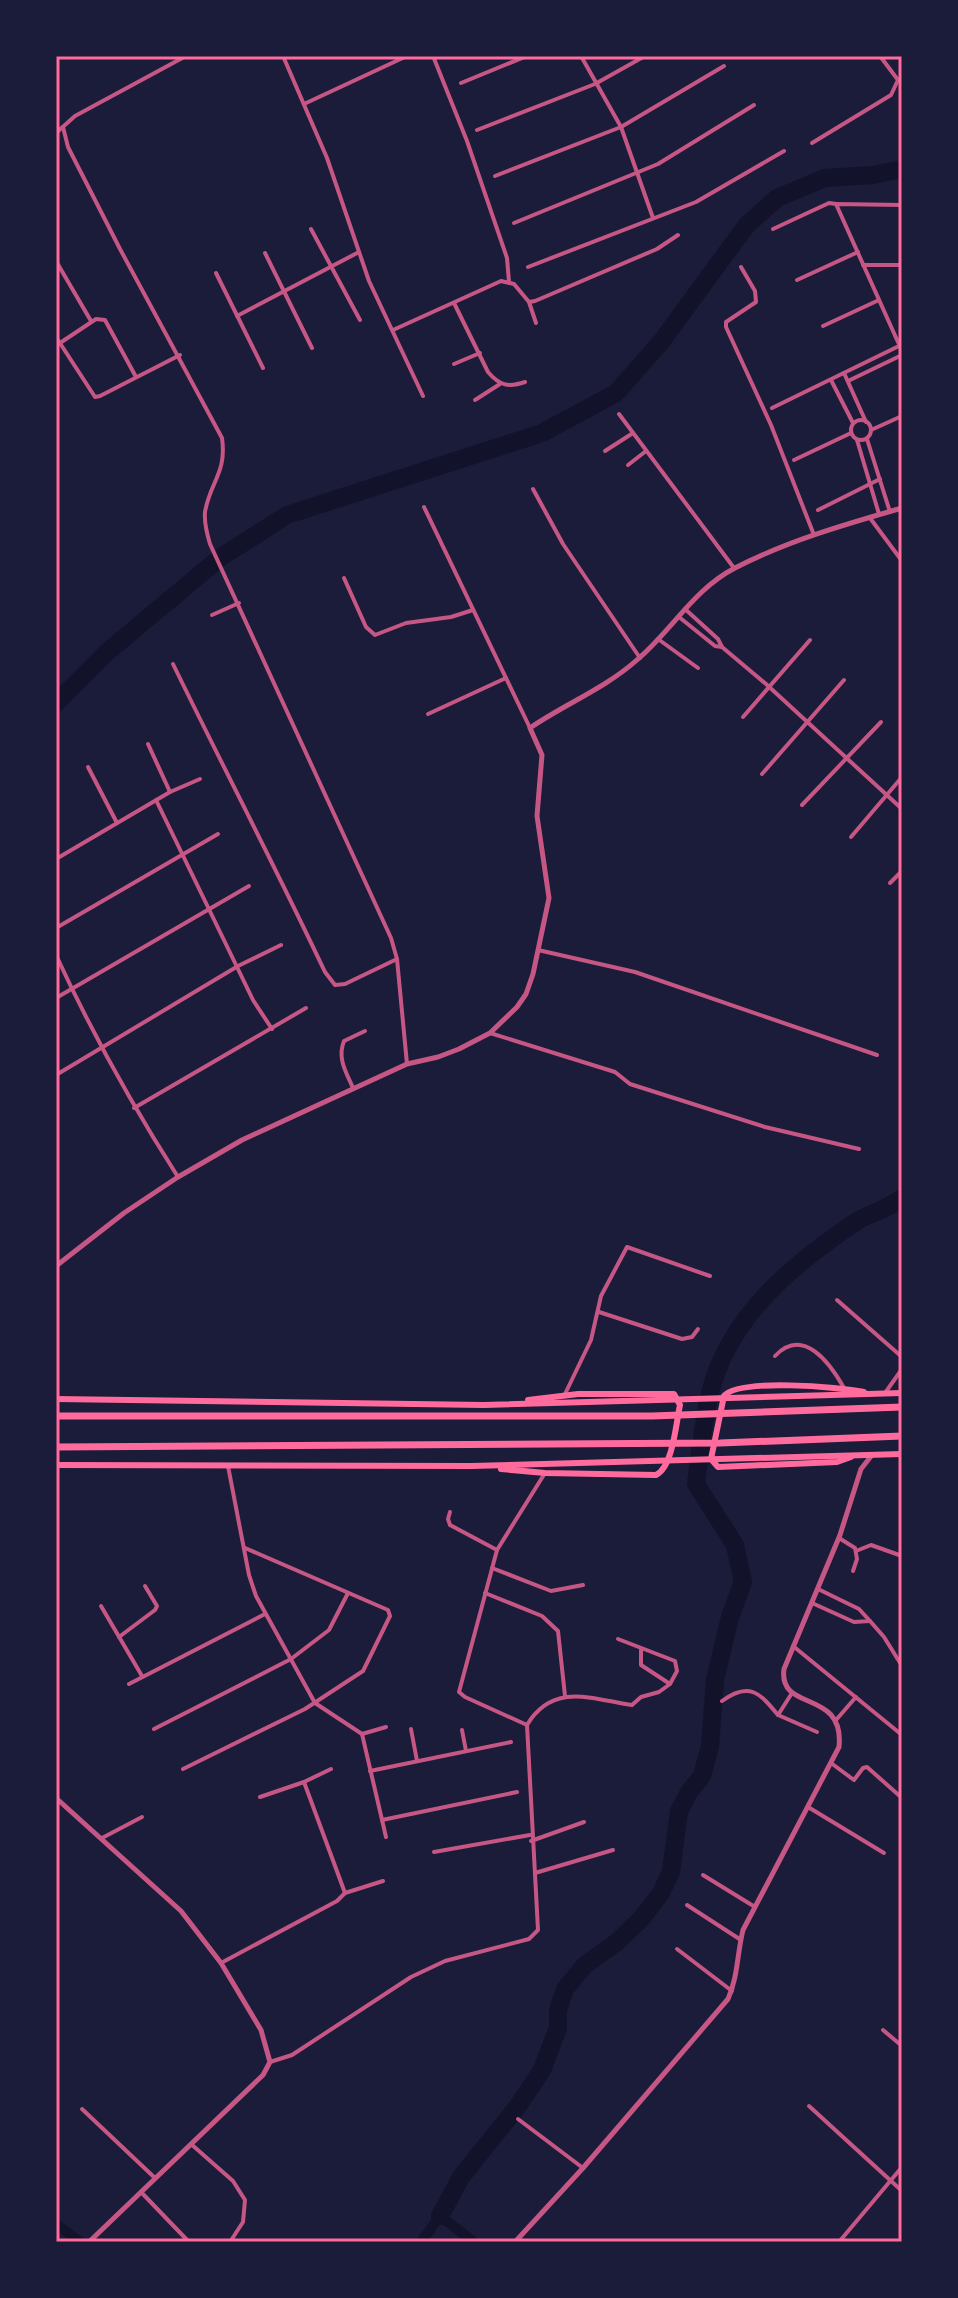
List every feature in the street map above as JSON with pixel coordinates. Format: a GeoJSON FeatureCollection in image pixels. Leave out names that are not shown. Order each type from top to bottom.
{"type":"FeatureCollection","features":[{"type":"Feature","properties":{"kind":"main road"},"geometry":{"type":"LineString","coordinates":[[856,1455],[837,1462],[737,1468],[718,1467],[711,1459],[724,1396],[729,1390],[753,1386],[844,1388],[882,1394]]}},
{"type":"Feature","properties":{"kind":"main road"},"geometry":{"type":"LineString","coordinates":[[56,1399],[484,1405],[902,1393]]}},
{"type":"Feature","properties":{"kind":"main road"},"geometry":{"type":"LineString","coordinates":[[471,1466],[545,1473],[656,1475],[668,1463],[680,1405],[674,1394],[564,1396],[484,1405]]}},
{"type":"Feature","properties":{"kind":"main road"},"geometry":{"type":"LineString","coordinates":[[56,1416],[652,1416],[902,1407]]}},
{"type":"Feature","properties":{"kind":"main road"},"geometry":{"type":"LineString","coordinates":[[56,1447],[720,1443],[902,1436]]}},
{"type":"Feature","properties":{"kind":"main road"},"geometry":{"type":"LineString","coordinates":[[56,1465],[471,1466],[902,1454]]}},
{"type":"Feature","properties":{"kind":"street"},"geometry":{"type":"LineString","coordinates":[[56,133],[75,116],[186,56]]}},
{"type":"Feature","properties":{"kind":"street"},"geometry":{"type":"LineString","coordinates":[[283,56],[327,158],[369,281],[423,396]]}},
{"type":"Feature","properties":{"kind":"street"},"geometry":{"type":"LineString","coordinates":[[304,104],[407,56]]}},
{"type":"Feature","properties":{"kind":"street"},"geometry":{"type":"LineString","coordinates":[[433,56],[507,258],[509,282]]}},
{"type":"Feature","properties":{"kind":"street"},"geometry":{"type":"LineString","coordinates":[[461,83],[514,58],[527,56]]}},
{"type":"Feature","properties":{"kind":"street"},"geometry":{"type":"LineString","coordinates":[[581,56],[621,127],[653,218]]}},
{"type":"Feature","properties":{"kind":"street"},"geometry":{"type":"LineString","coordinates":[[477,130],[595,84],[645,56]]}},
{"type":"Feature","properties":{"kind":"street"},"geometry":{"type":"LineString","coordinates":[[812,143],[891,95],[898,80],[880,56]]}},
{"type":"Feature","properties":{"kind":"street"},"geometry":{"type":"LineString","coordinates":[[495,176],[621,127],[724,66]]}},
{"type":"Feature","properties":{"kind":"street"},"geometry":{"type":"LineString","coordinates":[[514,223],[658,164],[754,105]]}},
{"type":"Feature","properties":{"kind":"street"},"geometry":{"type":"LineString","coordinates":[[63,127],[68,147],[120,249],[180,355],[222,438],[224,453],[221,471],[205,515],[210,544],[391,938],[397,959],[407,1064]]}},
{"type":"Feature","properties":{"kind":"street"},"geometry":{"type":"LineString","coordinates":[[528,267],[696,202],[784,151]]}},
{"type":"Feature","properties":{"kind":"street"},"geometry":{"type":"LineString","coordinates":[[773,229],[829,203],[902,205]]}},
{"type":"Feature","properties":{"kind":"street"},"geometry":{"type":"LineString","coordinates":[[836,204],[901,350]]}},
{"type":"Feature","properties":{"kind":"street"},"geometry":{"type":"LineString","coordinates":[[311,229],[360,320]]}},
{"type":"Feature","properties":{"kind":"street"},"geometry":{"type":"LineString","coordinates":[[529,302],[657,249],[678,235]]}},
{"type":"Feature","properties":{"kind":"street"},"geometry":{"type":"LineString","coordinates":[[237,316],[359,252]]}},
{"type":"Feature","properties":{"kind":"street"},"geometry":{"type":"LineString","coordinates":[[797,280],[858,252]]}},
{"type":"Feature","properties":{"kind":"street"},"geometry":{"type":"LineString","coordinates":[[265,253],[312,348]]}},
{"type":"Feature","properties":{"kind":"street"},"geometry":{"type":"LineString","coordinates":[[56,261],[91,322]]}},
{"type":"Feature","properties":{"kind":"street"},"geometry":{"type":"LineString","coordinates":[[863,265],[902,265]]}},
{"type":"Feature","properties":{"kind":"street"},"geometry":{"type":"LineString","coordinates":[[741,267],[755,291],[756,302],[726,322],[726,327],[771,425],[815,536]]}},
{"type":"Feature","properties":{"kind":"street"},"geometry":{"type":"LineString","coordinates":[[216,273],[263,368]]}},
{"type":"Feature","properties":{"kind":"street"},"geometry":{"type":"LineString","coordinates":[[393,330],[501,281],[509,282],[529,302],[536,323]]}},
{"type":"Feature","properties":{"kind":"street"},"geometry":{"type":"LineString","coordinates":[[823,326],[879,300]]}},
{"type":"Feature","properties":{"kind":"street"},"geometry":{"type":"LineString","coordinates":[[454,303],[488,372],[500,384],[512,386],[525,382]]}},
{"type":"Feature","properties":{"kind":"street"},"geometry":{"type":"LineString","coordinates":[[60,343],[91,322],[100,318],[105,320],[136,377]]}},
{"type":"Feature","properties":{"kind":"street"},"geometry":{"type":"LineString","coordinates":[[56,337],[95,397],[180,355]]}},
{"type":"Feature","properties":{"kind":"street"},"geometry":{"type":"LineString","coordinates":[[772,408],[901,350]]}},
{"type":"Feature","properties":{"kind":"street"},"geometry":{"type":"LineString","coordinates":[[848,381],[901,350]]}},
{"type":"Feature","properties":{"kind":"street"},"geometry":{"type":"LineString","coordinates":[[454,364],[480,353]]}},
{"type":"Feature","properties":{"kind":"street"},"geometry":{"type":"LineString","coordinates":[[844,373],[871,430]]}},
{"type":"Feature","properties":{"kind":"street"},"geometry":{"type":"LineString","coordinates":[[831,380],[853,423],[851,433]]}},
{"type":"Feature","properties":{"kind":"street"},"geometry":{"type":"LineString","coordinates":[[475,400],[500,384]]}},
{"type":"Feature","properties":{"kind":"street"},"geometry":{"type":"LineString","coordinates":[[619,414],[734,568]]}},
{"type":"Feature","properties":{"kind":"street"},"geometry":{"type":"LineString","coordinates":[[890,512],[867,439],[871,430],[902,416]]}},
{"type":"Feature","properties":{"kind":"street"},"geometry":{"type":"LineString","coordinates":[[853,423],[859,420],[866,422]]}},
{"type":"Feature","properties":{"kind":"street"},"geometry":{"type":"LineString","coordinates":[[605,451],[633,433]]}},
{"type":"Feature","properties":{"kind":"street"},"geometry":{"type":"LineString","coordinates":[[851,433],[857,440],[879,514]]}},
{"type":"Feature","properties":{"kind":"street"},"geometry":{"type":"LineString","coordinates":[[794,460],[851,433]]}},
{"type":"Feature","properties":{"kind":"street"},"geometry":{"type":"LineString","coordinates":[[857,440],[867,439]]}},
{"type":"Feature","properties":{"kind":"street"},"geometry":{"type":"LineString","coordinates":[[628,465],[646,451]]}},
{"type":"Feature","properties":{"kind":"street"},"geometry":{"type":"LineString","coordinates":[[818,510],[880,479]]}},
{"type":"Feature","properties":{"kind":"street"},"geometry":{"type":"LineString","coordinates":[[533,489],[563,544],[640,658]]}},
{"type":"Feature","properties":{"kind":"street"},"geometry":{"type":"LineString","coordinates":[[56,1266],[124,1213],[178,1177],[242,1140],[353,1088],[407,1064],[438,1057],[490,1033],[526,994],[549,906],[549,884],[537,816],[542,755],[424,507]]}},
{"type":"Feature","properties":{"kind":"street"},"geometry":{"type":"LineString","coordinates":[[530,728],[597,689],[640,658],[677,616],[734,568],[769,552],[902,508]]}},
{"type":"Feature","properties":{"kind":"street"},"geometry":{"type":"LineString","coordinates":[[869,517],[902,561]]}},
{"type":"Feature","properties":{"kind":"street"},"geometry":{"type":"LineString","coordinates":[[344,578],[366,627],[375,635],[406,623],[451,617],[473,610]]}},
{"type":"Feature","properties":{"kind":"street"},"geometry":{"type":"LineString","coordinates":[[212,615],[239,603]]}},
{"type":"Feature","properties":{"kind":"street"},"geometry":{"type":"LineString","coordinates":[[685,609],[718,639],[722,647],[848,757],[902,809]]}},
{"type":"Feature","properties":{"kind":"street"},"geometry":{"type":"LineString","coordinates":[[677,616],[715,646],[722,647]]}},
{"type":"Feature","properties":{"kind":"street"},"geometry":{"type":"LineString","coordinates":[[658,639],[698,668]]}},
{"type":"Feature","properties":{"kind":"street"},"geometry":{"type":"LineString","coordinates":[[743,717],[810,640]]}},
{"type":"Feature","properties":{"kind":"street"},"geometry":{"type":"LineString","coordinates":[[173,664],[325,972],[335,985],[345,984],[397,959]]}},
{"type":"Feature","properties":{"kind":"street"},"geometry":{"type":"LineString","coordinates":[[428,714],[506,678]]}},
{"type":"Feature","properties":{"kind":"street"},"geometry":{"type":"LineString","coordinates":[[762,774],[844,680]]}},
{"type":"Feature","properties":{"kind":"street"},"geometry":{"type":"LineString","coordinates":[[802,805],[881,722]]}},
{"type":"Feature","properties":{"kind":"street"},"geometry":{"type":"LineString","coordinates":[[148,744],[170,792]]}},
{"type":"Feature","properties":{"kind":"street"},"geometry":{"type":"LineString","coordinates":[[88,767],[117,823]]}},
{"type":"Feature","properties":{"kind":"street"},"geometry":{"type":"LineString","coordinates":[[851,837],[902,777]]}},
{"type":"Feature","properties":{"kind":"street"},"geometry":{"type":"LineString","coordinates":[[56,859],[170,792],[200,779]]}},
{"type":"Feature","properties":{"kind":"street"},"geometry":{"type":"LineString","coordinates":[[156,800],[253,1000],[272,1029]]}},
{"type":"Feature","properties":{"kind":"street"},"geometry":{"type":"LineString","coordinates":[[56,928],[218,834]]}},
{"type":"Feature","properties":{"kind":"street"},"geometry":{"type":"LineString","coordinates":[[890,883],[902,871]]}},
{"type":"Feature","properties":{"kind":"street"},"geometry":{"type":"LineString","coordinates":[[56,998],[249,886]]}},
{"type":"Feature","properties":{"kind":"street"},"geometry":{"type":"LineString","coordinates":[[56,1075],[238,966],[281,945]]}},
{"type":"Feature","properties":{"kind":"street"},"geometry":{"type":"LineString","coordinates":[[538,950],[635,972],[877,1055]]}},
{"type":"Feature","properties":{"kind":"street"},"geometry":{"type":"LineString","coordinates":[[56,955],[100,1047],[178,1177]]}},
{"type":"Feature","properties":{"kind":"street"},"geometry":{"type":"LineString","coordinates":[[134,1108],[306,1008]]}},
{"type":"Feature","properties":{"kind":"street"},"geometry":{"type":"LineString","coordinates":[[353,1088],[340,1050],[344,1041],[365,1031]]}},
{"type":"Feature","properties":{"kind":"street"},"geometry":{"type":"LineString","coordinates":[[490,1033],[615,1072],[630,1084],[765,1127],[859,1149]]}},
{"type":"Feature","properties":{"kind":"street"},"geometry":{"type":"LineString","coordinates":[[564,1396],[591,1340],[601,1296],[627,1247],[710,1276]]}},
{"type":"Feature","properties":{"kind":"street"},"geometry":{"type":"LineString","coordinates":[[837,1300],[902,1357]]}},
{"type":"Feature","properties":{"kind":"street"},"geometry":{"type":"LineString","coordinates":[[599,1312],[682,1339],[692,1337],[698,1329]]}},
{"type":"Feature","properties":{"kind":"street"},"geometry":{"type":"LineString","coordinates":[[775,1356],[782,1348],[803,1344],[835,1372],[844,1388]]}},
{"type":"Feature","properties":{"kind":"street"},"geometry":{"type":"LineString","coordinates":[[882,1394],[902,1369]]}},
{"type":"Feature","properties":{"kind":"street"},"geometry":{"type":"LineString","coordinates":[[515,2242],[583,2168],[732,1991],[741,1940],[755,1907],[831,1763],[840,1739],[841,1731],[828,1711],[792,1693],[783,1680],[793,1646],[839,1538],[861,1469],[872,1455]]}},
{"type":"Feature","properties":{"kind":"street"},"geometry":{"type":"LineString","coordinates":[[228,1466],[249,1575],[265,1614],[315,1703],[362,1734],[386,1837]]}},
{"type":"Feature","properties":{"kind":"street"},"geometry":{"type":"LineString","coordinates":[[527,1725],[459,1692],[497,1550],[545,1473]]}},
{"type":"Feature","properties":{"kind":"street"},"geometry":{"type":"LineString","coordinates":[[450,1512],[450,1525],[497,1550]]}},
{"type":"Feature","properties":{"kind":"street"},"geometry":{"type":"LineString","coordinates":[[839,1538],[856,1551]]}},
{"type":"Feature","properties":{"kind":"street"},"geometry":{"type":"LineString","coordinates":[[856,1551],[871,1545],[902,1556]]}},
{"type":"Feature","properties":{"kind":"street"},"geometry":{"type":"LineString","coordinates":[[183,1769],[315,1703],[363,1671],[390,1616],[388,1610],[245,1548]]}},
{"type":"Feature","properties":{"kind":"street"},"geometry":{"type":"LineString","coordinates":[[853,1571],[856,1551]]}},
{"type":"Feature","properties":{"kind":"street"},"geometry":{"type":"LineString","coordinates":[[492,1568],[551,1591],[583,1585]]}},
{"type":"Feature","properties":{"kind":"street"},"geometry":{"type":"LineString","coordinates":[[119,1637],[155,1610],[157,1606],[145,1586]]}},
{"type":"Feature","properties":{"kind":"street"},"geometry":{"type":"LineString","coordinates":[[818,1589],[859,1609],[884,1637],[902,1666]]}},
{"type":"Feature","properties":{"kind":"street"},"geometry":{"type":"LineString","coordinates":[[154,1729],[291,1659],[329,1630],[348,1593]]}},
{"type":"Feature","properties":{"kind":"street"},"geometry":{"type":"LineString","coordinates":[[485,1593],[542,1616],[558,1631],[565,1696]]}},
{"type":"Feature","properties":{"kind":"street"},"geometry":{"type":"LineString","coordinates":[[812,1603],[854,1622],[870,1621]]}},
{"type":"Feature","properties":{"kind":"street"},"geometry":{"type":"LineString","coordinates":[[101,1606],[142,1676]]}},
{"type":"Feature","properties":{"kind":"street"},"geometry":{"type":"LineString","coordinates":[[129,1684],[265,1614]]}},
{"type":"Feature","properties":{"kind":"street"},"geometry":{"type":"LineString","coordinates":[[89,2242],[269,2065],[292,2055],[411,1977],[445,1961],[535,1935],[538,1930],[527,1725],[548,1702],[565,1696],[632,1705],[641,1697],[659,1692],[670,1684],[677,1671],[675,1661],[618,1639]]}},
{"type":"Feature","properties":{"kind":"street"},"geometry":{"type":"LineString","coordinates":[[793,1646],[902,1735]]}},
{"type":"Feature","properties":{"kind":"street"},"geometry":{"type":"LineString","coordinates":[[641,1650],[643,1668],[670,1684]]}},
{"type":"Feature","properties":{"kind":"street"},"geometry":{"type":"LineString","coordinates":[[722,1701],[741,1691],[760,1694],[778,1715],[817,1732]]}},
{"type":"Feature","properties":{"kind":"street"},"geometry":{"type":"LineString","coordinates":[[778,1715],[792,1693]]}},
{"type":"Feature","properties":{"kind":"street"},"geometry":{"type":"LineString","coordinates":[[836,1720],[856,1697]]}},
{"type":"Feature","properties":{"kind":"street"},"geometry":{"type":"LineString","coordinates":[[362,1734],[386,1727]]}},
{"type":"Feature","properties":{"kind":"street"},"geometry":{"type":"LineString","coordinates":[[411,1729],[417,1761]]}},
{"type":"Feature","properties":{"kind":"street"},"geometry":{"type":"LineString","coordinates":[[462,1730],[466,1751]]}},
{"type":"Feature","properties":{"kind":"street"},"geometry":{"type":"LineString","coordinates":[[370,1771],[511,1742]]}},
{"type":"Feature","properties":{"kind":"street"},"geometry":{"type":"LineString","coordinates":[[831,1763],[854,1780],[867,1767],[902,1798]]}},
{"type":"Feature","properties":{"kind":"street"},"geometry":{"type":"LineString","coordinates":[[260,1797],[331,1769]]}},
{"type":"Feature","properties":{"kind":"street"},"geometry":{"type":"LineString","coordinates":[[304,1782],[345,1893]]}},
{"type":"Feature","properties":{"kind":"street"},"geometry":{"type":"LineString","coordinates":[[382,1820],[517,1792]]}},
{"type":"Feature","properties":{"kind":"street"},"geometry":{"type":"LineString","coordinates":[[56,1798],[181,1911],[221,1963],[261,2030],[269,2065]]}},
{"type":"Feature","properties":{"kind":"street"},"geometry":{"type":"LineString","coordinates":[[808,1807],[884,1853]]}},
{"type":"Feature","properties":{"kind":"street"},"geometry":{"type":"LineString","coordinates":[[102,1838],[142,1817]]}},
{"type":"Feature","properties":{"kind":"street"},"geometry":{"type":"LineString","coordinates":[[434,1852],[531,1838],[584,1822]]}},
{"type":"Feature","properties":{"kind":"street"},"geometry":{"type":"LineString","coordinates":[[535,1873],[613,1850]]}},
{"type":"Feature","properties":{"kind":"street"},"geometry":{"type":"LineString","coordinates":[[703,1875],[755,1907]]}},
{"type":"Feature","properties":{"kind":"street"},"geometry":{"type":"LineString","coordinates":[[221,1963],[337,1901],[345,1893],[383,1881]]}},
{"type":"Feature","properties":{"kind":"street"},"geometry":{"type":"LineString","coordinates":[[687,1905],[741,1940]]}},
{"type":"Feature","properties":{"kind":"street"},"geometry":{"type":"LineString","coordinates":[[677,1949],[732,1991]]}},
{"type":"Feature","properties":{"kind":"street"},"geometry":{"type":"LineString","coordinates":[[883,2030],[902,2046]]}},
{"type":"Feature","properties":{"kind":"street"},"geometry":{"type":"LineString","coordinates":[[809,2106],[902,2191]]}},
{"type":"Feature","properties":{"kind":"street"},"geometry":{"type":"LineString","coordinates":[[82,2109],[155,2178]]}},
{"type":"Feature","properties":{"kind":"street"},"geometry":{"type":"LineString","coordinates":[[518,2119],[583,2168]]}},
{"type":"Feature","properties":{"kind":"street"},"geometry":{"type":"LineString","coordinates":[[191,2144],[233,2181],[245,2200],[243,2222],[230,2242]]}},
{"type":"Feature","properties":{"kind":"street"},"geometry":{"type":"LineString","coordinates":[[839,2242],[902,2167]]}},
{"type":"Feature","properties":{"kind":"street"},"geometry":{"type":"LineString","coordinates":[[141,2192],[189,2242]]}},
{"type":"Feature","properties":{"kind":"waterway"},"geometry":{"type":"LineString","coordinates":[[56,703],[106,653],[221,557],[287,515],[542,433],[616,393],[661,342],[746,226],[777,198],[825,178],[873,175],[902,169]]}},
{"type":"Feature","properties":{"kind":"waterway"},"geometry":{"type":"LineString","coordinates":[[440,2216],[461,2177],[518,2106],[542,2070],[558,2028],[558,2010],[565,1989],[585,1965],[617,1942],[641,1919],[661,1893],[671,1872],[679,1811],[702,1776],[710,1746],[715,1680],[730,1617],[743,1582],[735,1545],[696,1484],[710,1393],[719,1366],[748,1317],[786,1275],[854,1223],[902,1198]]}},
{"type":"Feature","properties":{"kind":"waterway"},"geometry":{"type":"LineString","coordinates":[[421,2242],[440,2216],[474,2242]]}},
{"type":"Feature","properties":{"kind":"waterway"},"geometry":{"type":"LineString","coordinates":[[56,2224],[80,2242]]}}]}
